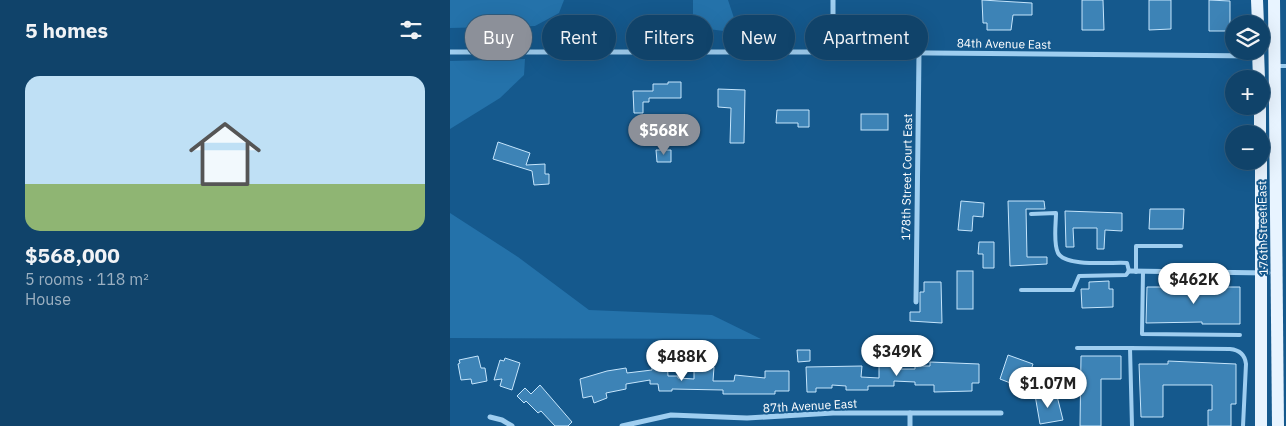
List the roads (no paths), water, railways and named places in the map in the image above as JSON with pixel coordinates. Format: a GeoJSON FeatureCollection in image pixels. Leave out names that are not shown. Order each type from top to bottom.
{"type":"FeatureCollection","features":[{"type":"Feature","properties":{"kind":"main road"},"geometry":{"type":"LineString","coordinates":[[1257,0],[1258,15]]}},
{"type":"Feature","properties":{"kind":"main road","name":"176th Street East"},"geometry":{"type":"LineString","coordinates":[[1274,0],[1280,66],[1282,407],[1278,426]]}},
{"type":"Feature","properties":{"kind":"main road","name":"176th Street East"},"geometry":{"type":"LineString","coordinates":[[1261,170],[1265,273],[1261,426]]}},
{"type":"Feature","properties":{"kind":"main road"},"geometry":{"type":"LineString","coordinates":[[1265,273],[1270,335],[1282,341]]}},
{"type":"Feature","properties":{"kind":"street"},"geometry":{"type":"LineString","coordinates":[[833,0],[833,15]]}},
{"type":"Feature","properties":{"kind":"street","name":"84th Avenue East"},"geometry":{"type":"LineString","coordinates":[[450,52],[805,52]]}},
{"type":"Feature","properties":{"kind":"street","name":"84th Avenue East"},"geometry":{"type":"LineString","coordinates":[[928,53],[1225,53]]}},
{"type":"Feature","properties":{"kind":"street","name":"178th Street Court East"},"geometry":{"type":"LineString","coordinates":[[916,302],[919,60]]}},
{"type":"Feature","properties":{"kind":"street"},"geometry":{"type":"LineString","coordinates":[[1129,271],[1265,273]]}},
{"type":"Feature","properties":{"kind":"street"},"geometry":{"type":"LineString","coordinates":[[910,413],[910,426]]}},
{"type":"Feature","properties":{"kind":"street","name":"87th Avenue East"},"geometry":{"type":"LineString","coordinates":[[622,426],[672,415],[747,418],[800,414],[1001,413]]}},
{"type":"Feature","properties":{"kind":"street"},"geometry":{"type":"LineString","coordinates":[[490,417],[502,420],[512,426]]}},
{"type":"Feature","properties":{"kind":"lane"},"geometry":{"type":"LineString","coordinates":[[1021,290],[1073,290],[1079,276],[1126,275],[1129,271],[1127,263],[1073,262],[1062,258],[1057,250],[1056,213],[1031,214]]}},
{"type":"Feature","properties":{"kind":"lane"},"geometry":{"type":"LineString","coordinates":[[1136,272],[1136,246],[1181,246]]}},
{"type":"Feature","properties":{"kind":"lane"},"geometry":{"type":"LineString","coordinates":[[1143,272],[1142,334],[1240,335]]}},
{"type":"Feature","properties":{"kind":"lane"},"geometry":{"type":"LineString","coordinates":[[1077,348],[1230,349],[1239,352],[1245,358],[1246,364],[1243,426]]}},
{"type":"Feature","properties":{"kind":"lane"},"geometry":{"type":"LineString","coordinates":[[1130,348],[1132,426]]}}]}
